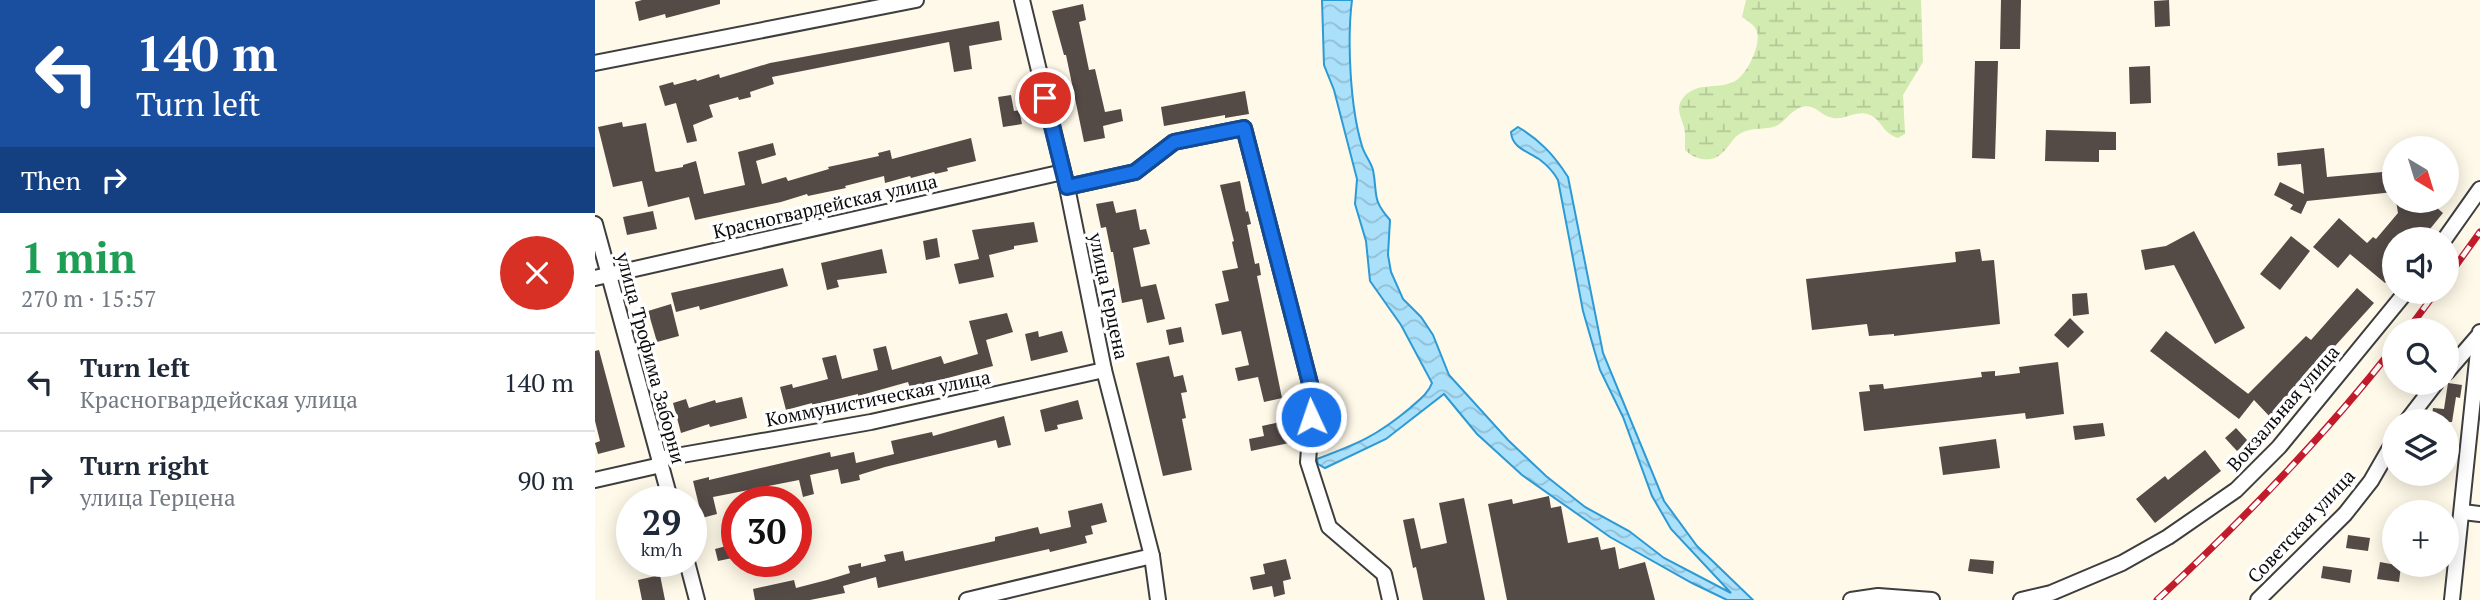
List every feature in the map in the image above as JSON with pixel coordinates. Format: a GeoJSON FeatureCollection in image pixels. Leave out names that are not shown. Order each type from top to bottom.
{"type":"FeatureCollection","features":[{"type":"Feature","properties":{"kind":"street"},"geometry":{"type":"LineString","coordinates":[[595,63],[916,0]]}},
{"type":"Feature","properties":{"kind":"street","name":"улица Герцена"},"geometry":{"type":"LineString","coordinates":[[1022,0],[1067,187],[1104,370],[1152,556],[1158,600]]}},
{"type":"Feature","properties":{"kind":"street"},"geometry":{"type":"LineString","coordinates":[[1067,187],[1135,172],[1174,142],[1244,128],[1313,395],[1308,462],[1329,527],[1384,574],[1390,600]]}},
{"type":"Feature","properties":{"kind":"street","name":"Красногвардейская улица"},"geometry":{"type":"LineString","coordinates":[[602,276],[1063,172]]}},
{"type":"Feature","properties":{"kind":"street"},"geometry":{"type":"LineString","coordinates":[[2453,227],[2480,189]]}},
{"type":"Feature","properties":{"kind":"street","name":"улица Трофима Заборни"},"geometry":{"type":"LineString","coordinates":[[595,224],[602,276],[667,486]]}},
{"type":"Feature","properties":{"kind":"street","name":"Вокзальная улица"},"geometry":{"type":"LineString","coordinates":[[2021,600],[2051,593],[2122,563],[2168,537],[2236,490],[2279,447],[2396,304]]}},
{"type":"Feature","properties":{"kind":"street"},"geometry":{"type":"LineString","coordinates":[[2459,358],[2479,334]]}},
{"type":"Feature","properties":{"kind":"street"},"geometry":{"type":"LineString","coordinates":[[2452,600],[2479,334]]}},
{"type":"Feature","properties":{"kind":"street","name":"Коммунистическая улица"},"geometry":{"type":"LineString","coordinates":[[595,480],[660,462],[871,422],[1104,370]]}},
{"type":"Feature","properties":{"kind":"street"},"geometry":{"type":"LineString","coordinates":[[2416,409],[2427,395]]}},
{"type":"Feature","properties":{"kind":"street","name":"Советская улица"},"geometry":{"type":"LineString","coordinates":[[2258,600],[2345,514],[2371,481],[2382,462]]}},
{"type":"Feature","properties":{"kind":"street"},"geometry":{"type":"LineString","coordinates":[[2463,512],[2480,514]]}},
{"type":"Feature","properties":{"kind":"street"},"geometry":{"type":"LineString","coordinates":[[967,600],[1152,556]]}},
{"type":"Feature","properties":{"kind":"street"},"geometry":{"type":"LineString","coordinates":[[691,577],[697,600]]}},
{"type":"Feature","properties":{"kind":"street"},"geometry":{"type":"LineString","coordinates":[[1851,600],[1878,596],[1932,600]]}},
{"type":"Feature","properties":{"kind":"green space"},"geometry":{"type":"Polygon","coordinates":[[[1746,0],[1921,0],[1923,62],[1903,95],[1905,134],[1898,138],[1893,136],[1874,117],[1865,113],[1833,118],[1804,106],[1774,127],[1741,133],[1714,158],[1699,158],[1685,150],[1685,129],[1679,111],[1680,102],[1694,89],[1727,84],[1738,79],[1755,53],[1757,32],[1753,25],[1742,17],[1746,0]]]}},
{"type":"Feature","properties":{"kind":"water"},"geometry":{"type":"Polygon","coordinates":[[[1322,0],[1352,0],[1352,93],[1362,146],[1373,170],[1376,196],[1390,220],[1388,255],[1391,272],[1403,299],[1421,317],[1433,335],[1449,375],[1508,440],[1546,476],[1585,507],[1629,531],[1664,558],[1731,593],[1671,529],[1652,496],[1623,417],[1600,370],[1583,311],[1558,180],[1545,164],[1514,142],[1511,132],[1518,127],[1546,149],[1568,177],[1603,353],[1664,501],[1697,546],[1753,600],[1727,600],[1610,537],[1522,475],[1477,434],[1444,394],[1386,439],[1325,468],[1318,464],[1317,459],[1355,444],[1387,426],[1423,397],[1432,383],[1401,325],[1370,281],[1366,241],[1355,204],[1357,179],[1334,90],[1324,65],[1322,0]]]}},
{"type":"Feature","properties":{"kind":"building"},"geometry":{"type":"Polygon","coordinates":[[[720,0],[720,4],[666,18],[665,14],[639,21],[635,2],[720,0]]]}},
{"type":"Feature","properties":{"kind":"building"},"geometry":{"type":"Polygon","coordinates":[[[2001,0],[2021,0],[2020,49],[2000,49],[2001,0]]]}},
{"type":"Feature","properties":{"kind":"building"},"geometry":{"type":"Polygon","coordinates":[[[2169,0],[2170,26],[2155,27],[2154,1],[2169,0]]]}},
{"type":"Feature","properties":{"kind":"building"},"geometry":{"type":"Polygon","coordinates":[[[1083,4],[1086,20],[1079,22],[1089,70],[1095,69],[1105,112],[1121,109],[1123,121],[1103,126],[1105,138],[1084,142],[1066,55],[1052,11],[1083,4]]]}},
{"type":"Feature","properties":{"kind":"building"},"geometry":{"type":"Polygon","coordinates":[[[999,21],[1002,40],[969,46],[972,69],[954,72],[949,42],[772,77],[774,84],[750,92],[751,97],[739,100],[738,97],[709,105],[713,117],[693,125],[697,141],[687,143],[676,103],[665,106],[659,86],[673,82],[674,85],[696,79],[697,81],[719,74],[720,78],[770,63],[999,21]]]}},
{"type":"Feature","properties":{"kind":"building"},"geometry":{"type":"Polygon","coordinates":[[[1975,61],[1998,61],[1995,159],[1972,158],[1975,61]]]}},
{"type":"Feature","properties":{"kind":"building"},"geometry":{"type":"Polygon","coordinates":[[[2150,66],[2151,103],[2130,104],[2129,67],[2150,66]]]}},
{"type":"Feature","properties":{"kind":"building"},"geometry":{"type":"Polygon","coordinates":[[[1245,91],[1249,114],[1225,118],[1225,115],[1164,126],[1161,107],[1245,91]]]}},
{"type":"Feature","properties":{"kind":"building"},"geometry":{"type":"Polygon","coordinates":[[[1011,95],[1014,111],[1019,110],[1022,124],[1003,127],[998,97],[1011,95]]]}},
{"type":"Feature","properties":{"kind":"building"},"geometry":{"type":"Polygon","coordinates":[[[622,122],[623,127],[646,123],[655,171],[683,167],[696,161],[704,194],[745,185],[738,152],[773,143],[776,155],[756,161],[762,184],[786,177],[788,181],[829,169],[828,167],[879,156],[878,153],[890,150],[892,159],[971,138],[976,161],[935,174],[910,176],[885,183],[884,176],[845,186],[846,188],[808,196],[807,194],[695,220],[689,197],[648,207],[642,181],[613,187],[598,127],[622,122]]]}},
{"type":"Feature","properties":{"kind":"building"},"geometry":{"type":"Polygon","coordinates":[[[2046,130],[2116,132],[2116,150],[2099,150],[2099,162],[2045,161],[2046,130]]]}},
{"type":"Feature","properties":{"kind":"building"},"geometry":{"type":"Polygon","coordinates":[[[2324,148],[2327,177],[2382,172],[2382,193],[2307,201],[2301,214],[2290,209],[2293,205],[2274,195],[2280,182],[2304,194],[2301,164],[2278,166],[2277,153],[2324,148]]]}},
{"type":"Feature","properties":{"kind":"building"},"geometry":{"type":"Polygon","coordinates":[[[1240,181],[1251,224],[1247,225],[1255,264],[1259,263],[1261,275],[1257,276],[1282,398],[1264,402],[1258,377],[1238,381],[1235,368],[1249,365],[1241,331],[1222,335],[1215,304],[1229,301],[1222,271],[1238,268],[1220,185],[1240,181]]]}},
{"type":"Feature","properties":{"kind":"building"},"geometry":{"type":"Polygon","coordinates":[[[1113,201],[1116,213],[1136,209],[1140,230],[1146,229],[1150,244],[1133,248],[1141,287],[1156,284],[1165,319],[1147,323],[1142,299],[1122,303],[1113,252],[1106,227],[1101,228],[1096,204],[1113,201]]]}},
{"type":"Feature","properties":{"kind":"building"},"geometry":{"type":"Polygon","coordinates":[[[653,211],[657,229],[627,235],[623,217],[653,211]]]}},
{"type":"Feature","properties":{"kind":"building"},"geometry":{"type":"Polygon","coordinates":[[[2397,214],[2442,214],[2432,227],[2386,227],[2397,214]]]}},
{"type":"Feature","properties":{"kind":"building"},"geometry":{"type":"Polygon","coordinates":[[[2339,218],[2367,243],[2373,237],[2376,239],[2382,232],[2382,281],[2350,254],[2338,268],[2313,247],[2339,218]]]}},
{"type":"Feature","properties":{"kind":"building"},"geometry":{"type":"Polygon","coordinates":[[[1034,222],[1038,242],[1014,246],[1014,249],[989,255],[994,277],[959,284],[954,264],[979,259],[972,230],[1034,222]]]}},
{"type":"Feature","properties":{"kind":"building"},"geometry":{"type":"Polygon","coordinates":[[[2194,231],[2245,328],[2215,344],[2174,265],[2145,270],[2141,250],[2166,246],[2194,231]]]}},
{"type":"Feature","properties":{"kind":"building"},"geometry":{"type":"Polygon","coordinates":[[[2291,236],[2310,251],[2280,290],[2260,274],[2291,236]]]}},
{"type":"Feature","properties":{"kind":"building"},"geometry":{"type":"Polygon","coordinates":[[[937,238],[940,257],[926,260],[923,241],[937,238]]]}},
{"type":"Feature","properties":{"kind":"building"},"geometry":{"type":"Polygon","coordinates":[[[882,249],[887,273],[837,280],[839,287],[827,290],[821,263],[882,249]]]}},
{"type":"Feature","properties":{"kind":"building"},"geometry":{"type":"Polygon","coordinates":[[[1980,249],[1982,261],[1994,260],[2000,324],[1894,336],[1869,336],[1867,324],[1812,330],[1806,279],[1956,262],[1955,252],[1980,249]]]}},
{"type":"Feature","properties":{"kind":"building"},"geometry":{"type":"Polygon","coordinates":[[[783,268],[788,286],[700,310],[699,306],[676,312],[671,293],[783,268]]]}},
{"type":"Feature","properties":{"kind":"building"},"geometry":{"type":"Polygon","coordinates":[[[2357,288],[2374,303],[2287,399],[2290,402],[2272,419],[2254,400],[2239,419],[2150,351],[2166,331],[2248,394],[2306,336],[2311,340],[2357,288]]]}},
{"type":"Feature","properties":{"kind":"building"},"geometry":{"type":"Polygon","coordinates":[[[2087,293],[2089,314],[2073,316],[2072,294],[2087,293]]]}},
{"type":"Feature","properties":{"kind":"building"},"geometry":{"type":"Polygon","coordinates":[[[671,304],[679,336],[657,342],[648,311],[671,304]]]}},
{"type":"Feature","properties":{"kind":"building"},"geometry":{"type":"Polygon","coordinates":[[[1007,313],[1013,332],[986,340],[993,366],[910,388],[908,382],[858,396],[786,410],[780,387],[792,384],[793,388],[828,379],[822,358],[836,355],[842,379],[878,370],[873,349],[886,346],[892,370],[941,356],[944,364],[978,354],[969,321],[1007,313]]]}},
{"type":"Feature","properties":{"kind":"building"},"geometry":{"type":"Polygon","coordinates":[[[2070,318],[2084,332],[2068,348],[2054,335],[2070,318]]]}},
{"type":"Feature","properties":{"kind":"building"},"geometry":{"type":"Polygon","coordinates":[[[1181,327],[1184,342],[1169,345],[1166,330],[1181,327]]]}},
{"type":"Feature","properties":{"kind":"building"},"geometry":{"type":"Polygon","coordinates":[[[1038,331],[1039,337],[1062,331],[1068,352],[1031,361],[1025,334],[1038,331]]]}},
{"type":"Feature","properties":{"kind":"building"},"geometry":{"type":"Polygon","coordinates":[[[599,350],[625,447],[598,454],[595,443],[600,441],[595,421],[595,351],[599,350]]]}},
{"type":"Feature","properties":{"kind":"building"},"geometry":{"type":"Polygon","coordinates":[[[1169,356],[1174,377],[1183,375],[1187,392],[1181,393],[1186,418],[1182,419],[1192,470],[1163,476],[1136,363],[1169,356]]]}},
{"type":"Feature","properties":{"kind":"building"},"geometry":{"type":"Polygon","coordinates":[[[2058,362],[2064,414],[2026,419],[2025,413],[1864,431],[1859,392],[1870,391],[1869,385],[1883,384],[1884,389],[1982,377],[1981,372],[1995,371],[1995,376],[2020,373],[2019,367],[2058,362]]]}},
{"type":"Feature","properties":{"kind":"building"},"geometry":{"type":"Polygon","coordinates":[[[2459,385],[2462,385],[2460,398],[2456,397],[2454,409],[2444,409],[2446,395],[2459,395],[2459,385]]]}},
{"type":"Feature","properties":{"kind":"building"},"geometry":{"type":"Polygon","coordinates":[[[742,397],[747,418],[710,427],[709,424],[681,433],[673,403],[686,399],[689,408],[715,400],[716,403],[742,397]]]}},
{"type":"Feature","properties":{"kind":"building"},"geometry":{"type":"Polygon","coordinates":[[[1078,400],[1083,419],[1057,425],[1058,429],[1045,432],[1040,410],[1078,400]]]}},
{"type":"Feature","properties":{"kind":"building"},"geometry":{"type":"Polygon","coordinates":[[[1004,416],[1011,445],[998,448],[996,440],[885,467],[859,475],[860,480],[841,484],[838,469],[810,475],[814,494],[812,495],[812,486],[800,486],[799,480],[769,486],[721,486],[721,495],[713,497],[717,514],[707,517],[707,486],[694,486],[693,481],[709,477],[709,480],[830,452],[831,457],[854,452],[856,463],[894,454],[891,441],[932,432],[933,436],[1004,416]]]}},
{"type":"Feature","properties":{"kind":"building"},"geometry":{"type":"Polygon","coordinates":[[[1290,420],[1294,442],[1251,451],[1249,439],[1264,436],[1262,426],[1290,420]]]}},
{"type":"Feature","properties":{"kind":"building"},"geometry":{"type":"Polygon","coordinates":[[[2103,423],[2105,436],[2075,440],[2073,426],[2103,423]]]}},
{"type":"Feature","properties":{"kind":"building"},"geometry":{"type":"Polygon","coordinates":[[[2236,428],[2248,441],[2237,451],[2225,438],[2236,428]]]}},
{"type":"Feature","properties":{"kind":"building"},"geometry":{"type":"Polygon","coordinates":[[[1996,439],[2000,468],[1943,475],[1939,447],[1996,439]]]}},
{"type":"Feature","properties":{"kind":"building"},"geometry":{"type":"Polygon","coordinates":[[[2205,450],[2221,471],[2155,523],[2136,499],[2165,476],[2168,480],[2205,450]]]}},
{"type":"Feature","properties":{"kind":"building"},"geometry":{"type":"Polygon","coordinates":[[[1549,496],[1551,508],[1561,506],[1568,543],[1598,537],[1601,550],[1615,547],[1619,569],[1645,562],[1655,600],[1507,600],[1488,504],[1512,499],[1513,504],[1549,496]]]}},
{"type":"Feature","properties":{"kind":"building"},"geometry":{"type":"Polygon","coordinates":[[[1464,498],[1485,600],[1423,600],[1403,520],[1414,518],[1421,549],[1447,543],[1439,503],[1464,498]]]}},
{"type":"Feature","properties":{"kind":"building"},"geometry":{"type":"Polygon","coordinates":[[[1102,503],[1107,522],[1091,526],[1093,534],[1085,536],[1087,543],[1050,552],[1049,549],[878,588],[876,577],[843,586],[845,593],[810,600],[755,600],[753,589],[794,580],[796,588],[827,580],[850,573],[848,566],[861,563],[861,567],[886,561],[884,555],[903,551],[905,561],[995,541],[995,537],[1038,527],[1040,534],[1071,527],[1068,511],[1102,503]]]}},
{"type":"Feature","properties":{"kind":"building"},"geometry":{"type":"Polygon","coordinates":[[[2348,535],[2370,538],[2368,551],[2346,548],[2348,535]]]}},
{"type":"Feature","properties":{"kind":"building"},"geometry":{"type":"Polygon","coordinates":[[[721,547],[721,560],[718,561],[715,549],[721,547]]]}},
{"type":"Feature","properties":{"kind":"building"},"geometry":{"type":"Polygon","coordinates":[[[1286,559],[1291,579],[1283,581],[1285,594],[1274,597],[1272,586],[1253,590],[1250,577],[1265,574],[1263,564],[1286,559]]]}},
{"type":"Feature","properties":{"kind":"building"},"geometry":{"type":"Polygon","coordinates":[[[1970,559],[1994,561],[1993,574],[1968,571],[1970,559]]]}},
{"type":"Feature","properties":{"kind":"building"},"geometry":{"type":"Polygon","coordinates":[[[2380,562],[2382,577],[2400,577],[2399,582],[2377,579],[2380,562]]]}},
{"type":"Feature","properties":{"kind":"building"},"geometry":{"type":"Polygon","coordinates":[[[2323,566],[2352,570],[2350,583],[2321,578],[2323,566]]]}},
{"type":"Feature","properties":{"kind":"building"},"geometry":{"type":"Polygon","coordinates":[[[660,577],[665,600],[642,600],[638,580],[660,577]]]}},
{"type":"Feature","properties":{"kind":"railway"},"geometry":{"type":"LineString","coordinates":[[2459,261],[2480,232]]}},
{"type":"Feature","properties":{"kind":"railway"},"geometry":{"type":"LineString","coordinates":[[2417,318],[2427,304]]}},
{"type":"Feature","properties":{"kind":"railway"},"geometry":{"type":"LineString","coordinates":[[2157,600],[2281,478],[2382,362]]}},
{"type":"Feature","properties":{"kind":"route"},"geometry":{"type":"LineString","coordinates":[[1045,98],[1067,187],[1135,172],[1174,142],[1244,128],[1313,395],[1311,417]]}}]}
